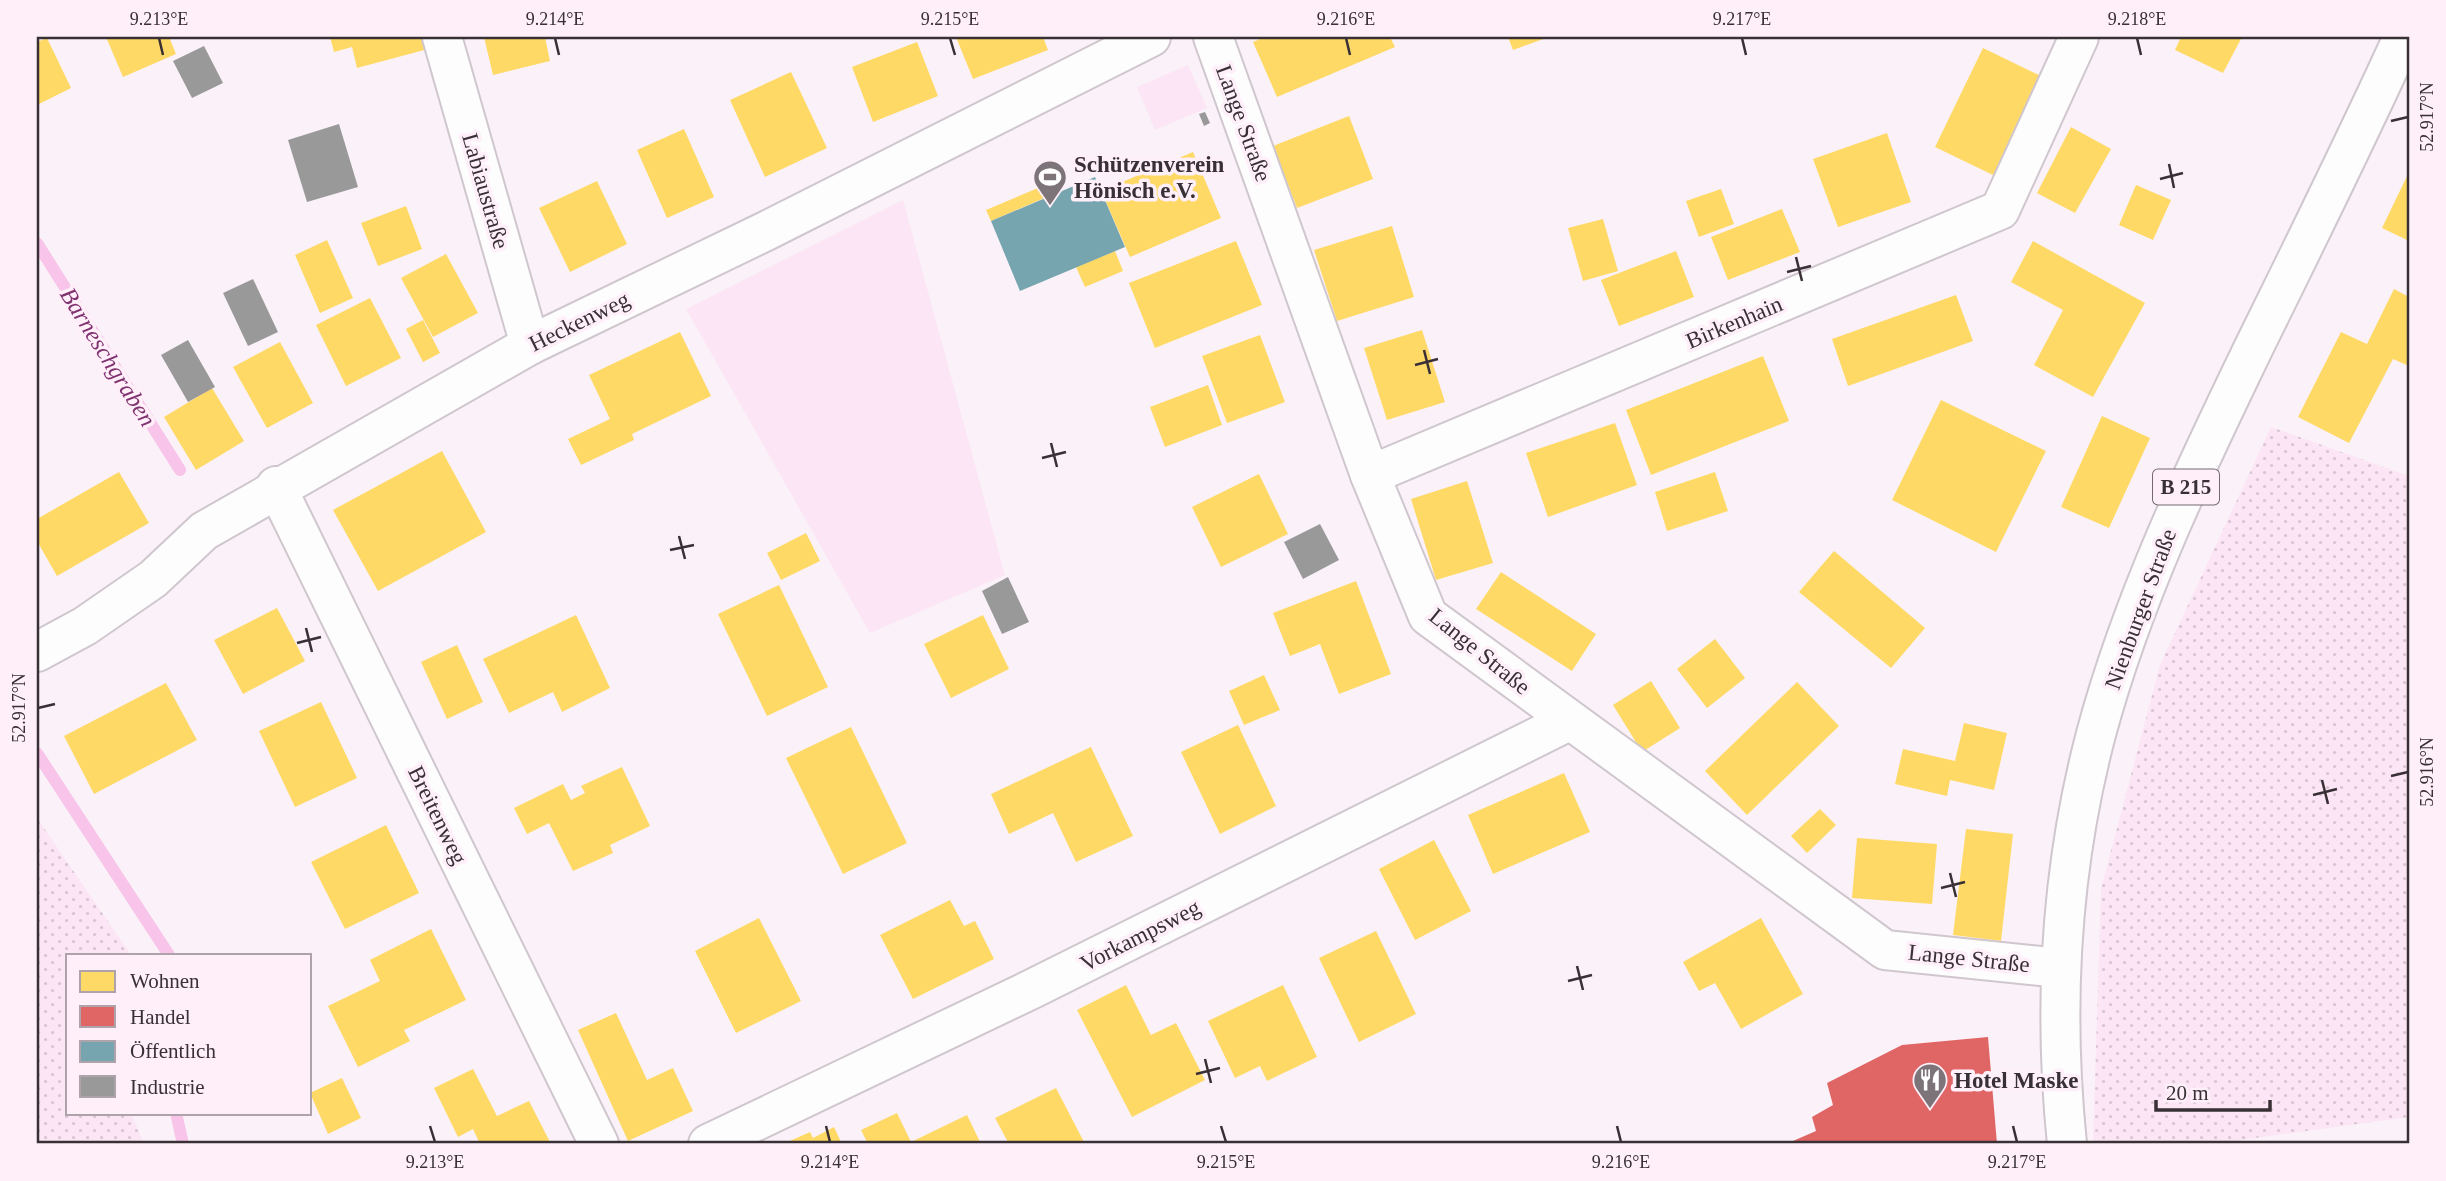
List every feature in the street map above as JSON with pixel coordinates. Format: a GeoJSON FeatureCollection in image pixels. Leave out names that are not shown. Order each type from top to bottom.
{"type":"FeatureCollection","features":[{"type":"Feature","properties":{"kind":"street","name":"Labiaustraße"},"geometry":{"type":"LineString","coordinates":[[442,37],[530,345]]}},
{"type":"Feature","properties":{"kind":"street","name":"Heckenweg"},"geometry":{"type":"LineString","coordinates":[[37,652],[153,579],[204,531],[276,486],[530,345],[766,231],[1151,37]]}},
{"type":"Feature","properties":{"kind":"street","name":"Lange Straße"},"geometry":{"type":"LineString","coordinates":[[1213,37],[1370,475],[1428,616],[1885,950],[2060,968]]}},
{"type":"Feature","properties":{"kind":"street","name":"Birkenhain"},"geometry":{"type":"LineString","coordinates":[[1370,475],[2000,210],[2079,37]]}},
{"type":"Feature","properties":{"kind":"street","name":"Nienburger Straße"},"geometry":{"type":"LineString","coordinates":[[2067,1144],[2060,1083],[2060,968],[2077,823],[2096,734],[2151,573],[2188,484],[2403,37]]}},
{"type":"Feature","properties":{"kind":"street","name":"Breitenweg"},"geometry":{"type":"LineString","coordinates":[[276,486],[599,1144]]}},
{"type":"Feature","properties":{"kind":"street","name":"Vorkampsweg"},"geometry":{"type":"LineString","coordinates":[[708,1144],[1032,989],[1569,721]]}},
{"type":"Feature","properties":{"kind":"shaded area"},"geometry":{"type":"Polygon","coordinates":[[[1188,65],[1207,108],[1155,130],[1137,87],[1188,65]]]}},
{"type":"Feature","properties":{"kind":"shaded area"},"geometry":{"type":"Polygon","coordinates":[[[903,200],[1005,575],[870,633],[686,309],[903,200]]]}},
{"type":"Feature","properties":{"kind":"shaded area"},"geometry":{"type":"Polygon","coordinates":[[[2271,427],[2409,476],[2409,1117],[2211,1144],[2093,1144],[2101,889],[2160,665],[2271,427]]]}},
{"type":"Feature","properties":{"kind":"shaded area"},"geometry":{"type":"Polygon","coordinates":[[[37,818],[130,954],[66,954],[66,1114],[131,1114],[144,1144],[37,1144],[37,818]]]}},
{"type":"Feature","properties":{"kind":"building: Wohnen"},"geometry":{"type":"Polygon","coordinates":[[[106,37],[169,37],[176,54],[123,77],[106,37]]]}},
{"type":"Feature","properties":{"kind":"building: Wohnen"},"geometry":{"type":"Polygon","coordinates":[[[330,37],[425,37],[428,49],[357,68],[352,47],[334,52],[330,37]]]}},
{"type":"Feature","properties":{"kind":"building: Wohnen"},"geometry":{"type":"Polygon","coordinates":[[[484,37],[545,37],[550,61],[493,75],[484,37]]]}},
{"type":"Feature","properties":{"kind":"building: Wohnen"},"geometry":{"type":"Polygon","coordinates":[[[956,37],[1043,37],[1048,50],[973,79],[956,37]]]}},
{"type":"Feature","properties":{"kind":"building: Wohnen"},"geometry":{"type":"Polygon","coordinates":[[[1265,37],[1390,37],[1395,47],[1277,97],[1253,42],[1265,37]]]}},
{"type":"Feature","properties":{"kind":"building: Wohnen"},"geometry":{"type":"Polygon","coordinates":[[[1508,37],[1549,37],[1513,50],[1508,37]]]}},
{"type":"Feature","properties":{"kind":"building: Wohnen"},"geometry":{"type":"Polygon","coordinates":[[[2181,37],[2242,37],[2223,73],[2175,50],[2181,37]]]}},
{"type":"Feature","properties":{"kind":"building: Wohnen"},"geometry":{"type":"Polygon","coordinates":[[[47,38],[71,88],[37,105],[37,42],[47,38]]]}},
{"type":"Feature","properties":{"kind":"building: Wohnen"},"geometry":{"type":"Polygon","coordinates":[[[917,42],[938,96],[873,122],[852,67],[917,42]]]}},
{"type":"Feature","properties":{"kind":"building: Wohnen"},"geometry":{"type":"Polygon","coordinates":[[[1983,48],[2043,77],[1995,176],[1935,147],[1983,48]]]}},
{"type":"Feature","properties":{"kind":"building: Wohnen"},"geometry":{"type":"Polygon","coordinates":[[[791,72],[827,148],[765,177],[730,100],[791,72]]]}},
{"type":"Feature","properties":{"kind":"building: Wohnen"},"geometry":{"type":"Polygon","coordinates":[[[1349,116],[1373,179],[1297,208],[1273,146],[1349,116]]]}},
{"type":"Feature","properties":{"kind":"building: Wohnen"},"geometry":{"type":"Polygon","coordinates":[[[2071,127],[2111,149],[2075,213],[2037,193],[2071,127]]]}},
{"type":"Feature","properties":{"kind":"building: Wohnen"},"geometry":{"type":"Polygon","coordinates":[[[684,129],[714,197],[667,218],[637,150],[684,129]]]}},
{"type":"Feature","properties":{"kind":"building: Wohnen"},"geometry":{"type":"Polygon","coordinates":[[[1887,133],[1911,202],[1838,227],[1813,159],[1887,133]]]}},
{"type":"Feature","properties":{"kind":"building: Wohnen"},"geometry":{"type":"Polygon","coordinates":[[[1193,152],[1221,218],[1130,257],[1101,191],[1193,152]]]}},
{"type":"Feature","properties":{"kind":"building: Wohnen"},"geometry":{"type":"Polygon","coordinates":[[[2409,172],[2409,241],[2382,228],[2409,172]]]}},
{"type":"Feature","properties":{"kind":"building: Wohnen"},"geometry":{"type":"Polygon","coordinates":[[[597,181],[627,244],[570,272],[539,208],[597,181]]]}},
{"type":"Feature","properties":{"kind":"building: Wohnen"},"geometry":{"type":"Polygon","coordinates":[[[1045,185],[1049,196],[991,221],[986,210],[1045,185]]]}},
{"type":"Feature","properties":{"kind":"building: Wohnen"},"geometry":{"type":"Polygon","coordinates":[[[2136,185],[2171,200],[2153,240],[2119,225],[2136,185]]]}},
{"type":"Feature","properties":{"kind":"building: Wohnen"},"geometry":{"type":"Polygon","coordinates":[[[1721,189],[1734,224],[1699,237],[1686,201],[1721,189]]]}},
{"type":"Feature","properties":{"kind":"building: Wohnen"},"geometry":{"type":"Polygon","coordinates":[[[406,206],[422,249],[378,266],[361,223],[406,206]]]}},
{"type":"Feature","properties":{"kind":"building: Wohnen"},"geometry":{"type":"Polygon","coordinates":[[[1782,209],[1800,252],[1728,280],[1711,237],[1782,209]]]}},
{"type":"Feature","properties":{"kind":"building: Wohnen"},"geometry":{"type":"Polygon","coordinates":[[[1603,219],[1618,271],[1583,281],[1568,228],[1603,219]]]}},
{"type":"Feature","properties":{"kind":"building: Wohnen"},"geometry":{"type":"Polygon","coordinates":[[[1392,226],[1414,297],[1337,321],[1314,250],[1392,226]]]}},
{"type":"Feature","properties":{"kind":"building: Wohnen"},"geometry":{"type":"Polygon","coordinates":[[[327,240],[353,298],[320,313],[295,255],[327,240]]]}},
{"type":"Feature","properties":{"kind":"building: Wohnen"},"geometry":{"type":"Polygon","coordinates":[[[1236,241],[1262,305],[1155,348],[1129,283],[1236,241]]]}},
{"type":"Feature","properties":{"kind":"building: Wohnen"},"geometry":{"type":"Polygon","coordinates":[[[2033,241],[2145,303],[2093,397],[2034,365],[2063,310],[2011,282],[2033,241]]]}},
{"type":"Feature","properties":{"kind":"building: Wohnen"},"geometry":{"type":"Polygon","coordinates":[[[1115,251],[1123,271],[1085,287],[1076,267],[1115,251]]]}},
{"type":"Feature","properties":{"kind":"building: Wohnen"},"geometry":{"type":"Polygon","coordinates":[[[1676,251],[1694,297],[1619,326],[1601,280],[1676,251]]]}},
{"type":"Feature","properties":{"kind":"building: Wohnen"},"geometry":{"type":"Polygon","coordinates":[[[446,254],[478,313],[433,337],[401,278],[446,254]]]}},
{"type":"Feature","properties":{"kind":"building: Wohnen"},"geometry":{"type":"Polygon","coordinates":[[[2394,289],[2409,297],[2409,366],[2393,359],[2349,443],[2298,417],[2341,332],[2367,344],[2394,289]]]}},
{"type":"Feature","properties":{"kind":"building: Wohnen"},"geometry":{"type":"Polygon","coordinates":[[[1956,295],[1973,341],[1848,386],[1832,339],[1956,295]]]}},
{"type":"Feature","properties":{"kind":"building: Wohnen"},"geometry":{"type":"Polygon","coordinates":[[[370,298],[401,358],[346,386],[316,325],[370,298]]]}},
{"type":"Feature","properties":{"kind":"building: Wohnen"},"geometry":{"type":"Polygon","coordinates":[[[423,320],[440,353],[423,362],[406,329],[423,320]]]}},
{"type":"Feature","properties":{"kind":"building: Wohnen"},"geometry":{"type":"Polygon","coordinates":[[[1422,330],[1445,402],[1387,420],[1364,348],[1422,330]]]}},
{"type":"Feature","properties":{"kind":"building: Wohnen"},"geometry":{"type":"Polygon","coordinates":[[[680,332],[711,396],[632,434],[634,440],[581,465],[568,439],[610,419],[589,375],[680,332]]]}},
{"type":"Feature","properties":{"kind":"building: Wohnen"},"geometry":{"type":"Polygon","coordinates":[[[1260,335],[1285,402],[1227,423],[1202,356],[1260,335]]]}},
{"type":"Feature","properties":{"kind":"building: Wohnen"},"geometry":{"type":"Polygon","coordinates":[[[280,342],[313,403],[267,428],[233,367],[280,342]]]}},
{"type":"Feature","properties":{"kind":"building: Wohnen"},"geometry":{"type":"Polygon","coordinates":[[[1763,356],[1789,421],[1651,475],[1626,410],[1763,356]]]}},
{"type":"Feature","properties":{"kind":"building: Wohnen"},"geometry":{"type":"Polygon","coordinates":[[[1208,385],[1222,425],[1165,447],[1150,407],[1208,385]]]}},
{"type":"Feature","properties":{"kind":"building: Wohnen"},"geometry":{"type":"Polygon","coordinates":[[[212,388],[244,441],[196,470],[164,417],[212,388]]]}},
{"type":"Feature","properties":{"kind":"building: Wohnen"},"geometry":{"type":"Polygon","coordinates":[[[1941,400],[2046,451],[1996,552],[1892,500],[1941,400]]]}},
{"type":"Feature","properties":{"kind":"building: Wohnen"},"geometry":{"type":"Polygon","coordinates":[[[2102,416],[2150,438],[2109,528],[2061,507],[2102,416]]]}},
{"type":"Feature","properties":{"kind":"building: Wohnen"},"geometry":{"type":"Polygon","coordinates":[[[1615,423],[1637,485],[1548,517],[1526,453],[1615,423]]]}},
{"type":"Feature","properties":{"kind":"building: Wohnen"},"geometry":{"type":"Polygon","coordinates":[[[442,451],[486,532],[378,591],[333,510],[442,451]]]}},
{"type":"Feature","properties":{"kind":"building: Wohnen"},"geometry":{"type":"Polygon","coordinates":[[[119,472],[149,523],[57,576],[37,541],[37,519],[119,472]]]}},
{"type":"Feature","properties":{"kind":"building: Wohnen"},"geometry":{"type":"Polygon","coordinates":[[[1715,472],[1728,511],[1667,531],[1655,492],[1715,472]]]}},
{"type":"Feature","properties":{"kind":"building: Wohnen"},"geometry":{"type":"Polygon","coordinates":[[[1259,474],[1288,534],[1221,567],[1192,507],[1259,474]]]}},
{"type":"Feature","properties":{"kind":"building: Wohnen"},"geometry":{"type":"Polygon","coordinates":[[[1467,481],[1493,563],[1436,580],[1411,499],[1467,481]]]}},
{"type":"Feature","properties":{"kind":"building: Wohnen"},"geometry":{"type":"Polygon","coordinates":[[[806,533],[820,561],[781,580],[767,553],[806,533]]]}},
{"type":"Feature","properties":{"kind":"building: Wohnen"},"geometry":{"type":"Polygon","coordinates":[[[1834,551],[1925,628],[1891,668],[1799,592],[1834,551]]]}},
{"type":"Feature","properties":{"kind":"building: Wohnen"},"geometry":{"type":"Polygon","coordinates":[[[1501,572],[1596,634],[1572,671],[1476,609],[1501,572]]]}},
{"type":"Feature","properties":{"kind":"building: Wohnen"},"geometry":{"type":"Polygon","coordinates":[[[1356,581],[1391,674],[1339,694],[1320,644],[1290,656],[1273,613],[1356,581]]]}},
{"type":"Feature","properties":{"kind":"building: Wohnen"},"geometry":{"type":"Polygon","coordinates":[[[779,585],[828,687],[767,716],[718,614],[779,585]]]}},
{"type":"Feature","properties":{"kind":"building: Wohnen"},"geometry":{"type":"Polygon","coordinates":[[[277,608],[305,661],[243,694],[214,640],[277,608]]]}},
{"type":"Feature","properties":{"kind":"building: Wohnen"},"geometry":{"type":"Polygon","coordinates":[[[576,615],[610,688],[562,712],[553,692],[509,713],[483,659],[576,615]]]}},
{"type":"Feature","properties":{"kind":"building: Wohnen"},"geometry":{"type":"Polygon","coordinates":[[[983,615],[1009,669],[951,698],[924,644],[983,615]]]}},
{"type":"Feature","properties":{"kind":"building: Wohnen"},"geometry":{"type":"Polygon","coordinates":[[[1715,639],[1745,678],[1707,708],[1677,669],[1715,639]]]}},
{"type":"Feature","properties":{"kind":"building: Wohnen"},"geometry":{"type":"Polygon","coordinates":[[[457,645],[483,702],[447,719],[421,662],[457,645]]]}},
{"type":"Feature","properties":{"kind":"building: Wohnen"},"geometry":{"type":"Polygon","coordinates":[[[1264,675],[1280,710],[1244,725],[1229,691],[1264,675]]]}},
{"type":"Feature","properties":{"kind":"building: Wohnen"},"geometry":{"type":"Polygon","coordinates":[[[1651,681],[1680,728],[1642,752],[1613,705],[1651,681]]]}},
{"type":"Feature","properties":{"kind":"building: Wohnen"},"geometry":{"type":"Polygon","coordinates":[[[1797,682],[1839,726],[1747,815],[1705,771],[1797,682]]]}},
{"type":"Feature","properties":{"kind":"building: Wohnen"},"geometry":{"type":"Polygon","coordinates":[[[166,683],[197,740],[94,794],[64,736],[166,683]]]}},
{"type":"Feature","properties":{"kind":"building: Wohnen"},"geometry":{"type":"Polygon","coordinates":[[[321,702],[357,778],[295,807],[259,731],[321,702]]]}},
{"type":"Feature","properties":{"kind":"building: Wohnen"},"geometry":{"type":"Polygon","coordinates":[[[1964,723],[2007,733],[1994,790],[1950,780],[1947,796],[1895,784],[1903,749],[1955,761],[1964,723]]]}},
{"type":"Feature","properties":{"kind":"building: Wohnen"},"geometry":{"type":"Polygon","coordinates":[[[1238,725],[1276,806],[1220,834],[1181,752],[1238,725]]]}},
{"type":"Feature","properties":{"kind":"building: Wohnen"},"geometry":{"type":"Polygon","coordinates":[[[851,727],[907,843],[843,874],[786,758],[851,727]]]}},
{"type":"Feature","properties":{"kind":"building: Wohnen"},"geometry":{"type":"Polygon","coordinates":[[[1091,747],[1133,836],[1076,862],[1053,813],[1009,834],[991,794],[1091,747]]]}},
{"type":"Feature","properties":{"kind":"building: Wohnen"},"geometry":{"type":"Polygon","coordinates":[[[622,767],[650,826],[610,845],[613,853],[573,871],[549,823],[527,834],[514,808],[563,784],[571,800],[585,793],[581,786],[622,767]]]}},
{"type":"Feature","properties":{"kind":"building: Wohnen"},"geometry":{"type":"Polygon","coordinates":[[[1564,773],[1590,832],[1493,874],[1468,815],[1564,773]]]}},
{"type":"Feature","properties":{"kind":"building: Wohnen"},"geometry":{"type":"Polygon","coordinates":[[[1820,809],[1836,825],[1807,853],[1791,836],[1820,809]]]}},
{"type":"Feature","properties":{"kind":"building: Wohnen"},"geometry":{"type":"Polygon","coordinates":[[[386,825],[419,893],[345,929],[311,862],[386,825]]]}},
{"type":"Feature","properties":{"kind":"building: Wohnen"},"geometry":{"type":"Polygon","coordinates":[[[1966,829],[2013,834],[2001,941],[1953,935],[1966,829]]]}},
{"type":"Feature","properties":{"kind":"building: Wohnen"},"geometry":{"type":"Polygon","coordinates":[[[1857,838],[1937,844],[1932,904],[1852,898],[1857,838]]]}},
{"type":"Feature","properties":{"kind":"building: Wohnen"},"geometry":{"type":"Polygon","coordinates":[[[1434,840],[1471,911],[1415,940],[1379,869],[1434,840]]]}},
{"type":"Feature","properties":{"kind":"building: Wohnen"},"geometry":{"type":"Polygon","coordinates":[[[950,900],[964,926],[975,921],[994,959],[913,999],[880,935],[950,900]]]}},
{"type":"Feature","properties":{"kind":"building: Wohnen"},"geometry":{"type":"Polygon","coordinates":[[[759,918],[801,1001],[736,1033],[695,951],[759,918]]]}},
{"type":"Feature","properties":{"kind":"building: Wohnen"},"geometry":{"type":"Polygon","coordinates":[[[1761,918],[1803,994],[1741,1029],[1715,983],[1699,991],[1683,962],[1761,918]]]}},
{"type":"Feature","properties":{"kind":"building: Wohnen"},"geometry":{"type":"Polygon","coordinates":[[[431,929],[466,1000],[404,1030],[410,1041],[358,1067],[328,1006],[380,981],[370,960],[431,929]]]}},
{"type":"Feature","properties":{"kind":"building: Wohnen"},"geometry":{"type":"Polygon","coordinates":[[[1376,931],[1416,1014],[1359,1042],[1319,958],[1376,931]]]}},
{"type":"Feature","properties":{"kind":"building: Wohnen"},"geometry":{"type":"Polygon","coordinates":[[[1126,985],[1151,1035],[1176,1023],[1205,1080],[1132,1117],[1077,1010],[1126,985]]]}},
{"type":"Feature","properties":{"kind":"building: Wohnen"},"geometry":{"type":"Polygon","coordinates":[[[1283,985],[1317,1057],[1267,1081],[1260,1066],[1235,1078],[1208,1021],[1283,985]]]}},
{"type":"Feature","properties":{"kind":"building: Wohnen"},"geometry":{"type":"Polygon","coordinates":[[[616,1013],[647,1080],[673,1068],[693,1111],[628,1141],[578,1030],[616,1013]]]}},
{"type":"Feature","properties":{"kind":"building: Wohnen"},"geometry":{"type":"Polygon","coordinates":[[[473,1069],[497,1116],[529,1101],[551,1144],[480,1144],[473,1129],[458,1137],[434,1088],[473,1069]]]}},
{"type":"Feature","properties":{"kind":"building: Wohnen"},"geometry":{"type":"Polygon","coordinates":[[[342,1078],[361,1118],[328,1134],[312,1092],[342,1078]]]}},
{"type":"Feature","properties":{"kind":"building: Wohnen"},"geometry":{"type":"Polygon","coordinates":[[[1056,1088],[1085,1144],[1009,1144],[995,1118],[1056,1088]]]}},
{"type":"Feature","properties":{"kind":"building: Wohnen"},"geometry":{"type":"Polygon","coordinates":[[[897,1113],[911,1142],[967,1115],[981,1144],[868,1144],[861,1130],[897,1113]]]}},
{"type":"Feature","properties":{"kind":"building: Wohnen"},"geometry":{"type":"Polygon","coordinates":[[[834,1127],[842,1144],[783,1144],[810,1132],[813,1138],[834,1127]]]}},
{"type":"Feature","properties":{"kind":"building: Handel"},"geometry":{"type":"Polygon","coordinates":[[[1988,1037],[1997,1144],[1786,1144],[1816,1131],[1812,1117],[1833,1105],[1827,1083],[1902,1045],[1988,1037]]]}},
{"type":"Feature","properties":{"kind":"building: Öffentlich"},"geometry":{"type":"Polygon","coordinates":[[[1095,177],[1125,247],[1020,291],[991,221],[1095,177]]]}},
{"type":"Feature","properties":{"kind":"building: Industrie"},"geometry":{"type":"Polygon","coordinates":[[[204,46],[223,83],[192,98],[173,61],[204,46]]]}},
{"type":"Feature","properties":{"kind":"building: Industrie"},"geometry":{"type":"Polygon","coordinates":[[[1205,112],[1210,123],[1204,126],[1199,114],[1205,112]]]}},
{"type":"Feature","properties":{"kind":"building: Industrie"},"geometry":{"type":"Polygon","coordinates":[[[339,124],[358,187],[307,202],[288,140],[339,124]]]}},
{"type":"Feature","properties":{"kind":"building: Industrie"},"geometry":{"type":"Polygon","coordinates":[[[253,279],[278,332],[248,346],[223,293],[253,279]]]}},
{"type":"Feature","properties":{"kind":"building: Industrie"},"geometry":{"type":"Polygon","coordinates":[[[188,340],[215,387],[188,402],[161,355],[188,340]]]}},
{"type":"Feature","properties":{"kind":"building: Industrie"},"geometry":{"type":"Polygon","coordinates":[[[1320,524],[1339,560],[1303,579],[1284,542],[1320,524]]]}},
{"type":"Feature","properties":{"kind":"building: Industrie"},"geometry":{"type":"Polygon","coordinates":[[[1008,577],[1029,622],[1002,634],[982,591],[1008,577]]]}},
{"type":"Feature","properties":{"kind":"waterway","name":"Barneschgraben"},"geometry":{"type":"LineString","coordinates":[[37,243],[180,470]]}},
{"type":"Feature","properties":{"kind":"waterway","name":"Barneschgraben"},"geometry":{"type":"LineString","coordinates":[[37,753],[168,954]]}},
{"type":"Feature","properties":{"kind":"waterway","name":"Barneschgraben"},"geometry":{"type":"LineString","coordinates":[[176,1114],[183,1144]]}},
{"type":"Feature","properties":{"kind":"place","name":"Schützenverein Hönisch e.V."},"geometry":{"type":"Point","coordinates":[1050,207]}},
{"type":"Feature","properties":{"kind":"place","name":"Hotel Maske"},"geometry":{"type":"Point","coordinates":[1930,1110]}}]}
